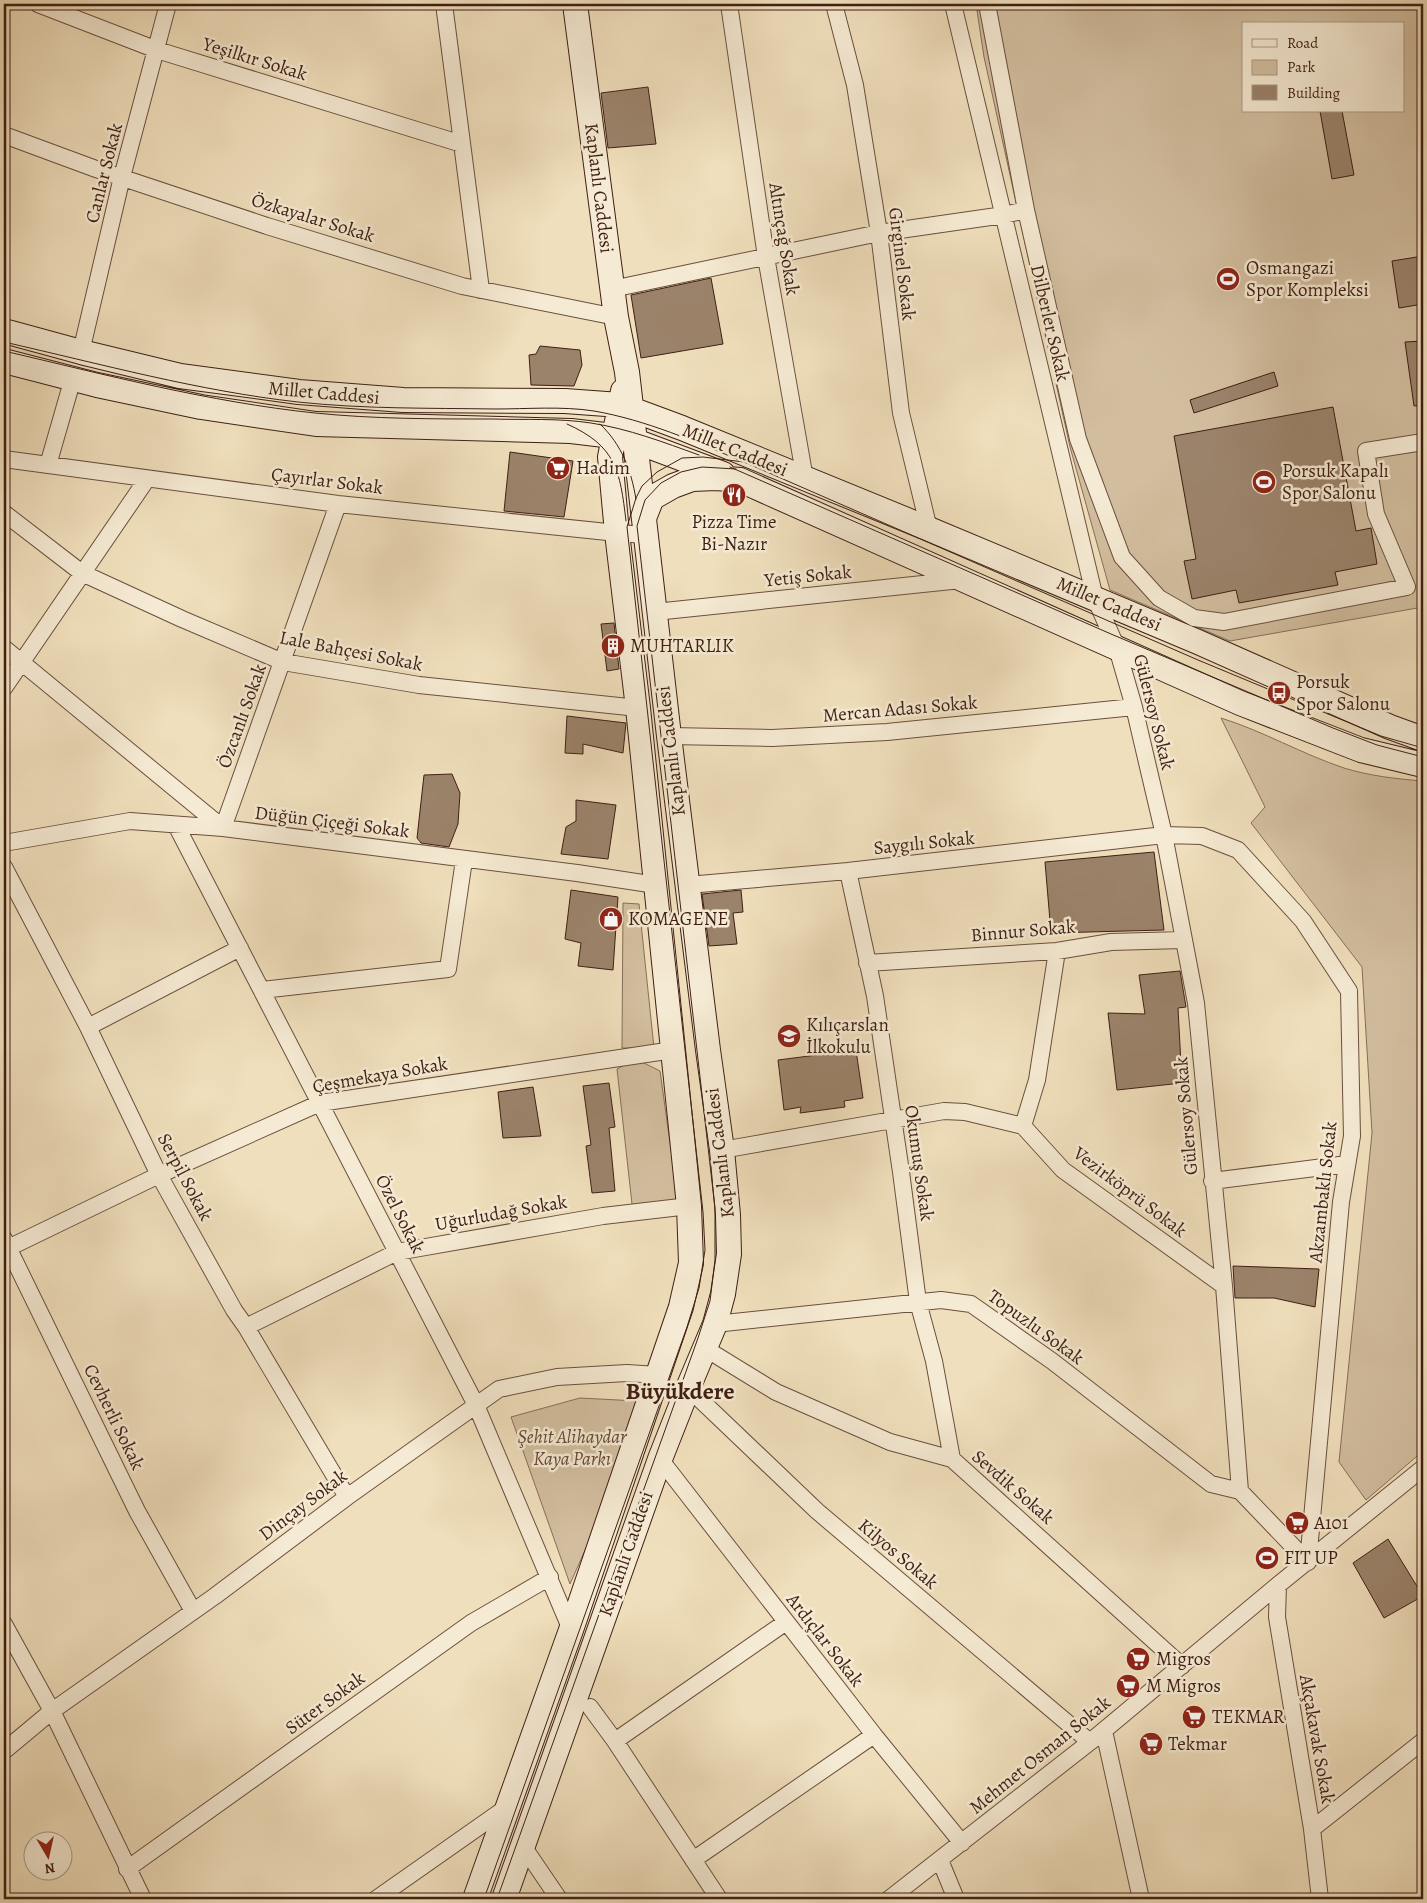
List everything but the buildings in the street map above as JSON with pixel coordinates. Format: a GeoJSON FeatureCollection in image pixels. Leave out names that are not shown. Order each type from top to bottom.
{"type":"FeatureCollection","features":[{"type":"Feature","properties":{"kind":"main road","name":"Kaplanlı Caddesi"},"geometry":{"type":"LineString","coordinates":[[504,1899],[660,1459],[715,1324],[723,1294],[729,1254],[728,1214],[722,1150],[669,736],[645,526],[624,438],[627,372],[612,289],[575,4]]}},
{"type":"Feature","properties":{"kind":"main road","name":"Millet Caddesi"},"geometry":{"type":"LineString","coordinates":[[4,331],[180,376],[299,392],[403,400],[565,401],[626,407],[682,428],[1095,598],[1390,727],[1423,739]]}},
{"type":"Feature","properties":{"kind":"main road","name":"Millet Caddesi"},"geometry":{"type":"LineString","coordinates":[[4,361],[201,407],[316,424],[572,431],[624,438],[740,480],[1240,704],[1361,750],[1423,765]]}},
{"type":"Feature","properties":{"kind":"main road","name":"Kaplanlı Caddesi"},"geometry":{"type":"LineString","coordinates":[[475,1899],[571,1630],[658,1375],[681,1307],[691,1263],[689,1206],[610,456],[624,438]]}},
{"type":"Feature","properties":{"kind":"main road","name":"Millet Caddesi"},"geometry":{"type":"LineString","coordinates":[[645,526],[652,498],[673,486],[692,479],[740,480]]}},
{"type":"Feature","properties":{"kind":"street","name":"Yeşilkır Sokak"},"geometry":{"type":"LineString","coordinates":[[38,4],[156,50],[462,144]]}},
{"type":"Feature","properties":{"kind":"street","name":"Canlar Sokak"},"geometry":{"type":"LineString","coordinates":[[81,352],[122,178],[168,4]]}},
{"type":"Feature","properties":{"kind":"street"},"geometry":{"type":"LineString","coordinates":[[444,4],[481,290]]}},
{"type":"Feature","properties":{"kind":"street","name":"Altınçağ Sokak"},"geometry":{"type":"LineString","coordinates":[[729,4],[766,257],[805,479]]}},
{"type":"Feature","properties":{"kind":"street","name":"Girginel Sokak"},"geometry":{"type":"LineString","coordinates":[[834,4],[855,85],[879,233],[900,413],[929,529]]}},
{"type":"Feature","properties":{"kind":"street","name":"Dilberler Sokak"},"geometry":{"type":"LineString","coordinates":[[953,4],[1095,598],[1117,648]]}},
{"type":"Feature","properties":{"kind":"street"},"geometry":{"type":"LineString","coordinates":[[987,4],[1026,210],[1078,439],[1122,557],[1159,598],[1194,618],[1224,622],[1407,587],[1376,514],[1366,450],[1423,442]]}},
{"type":"Feature","properties":{"kind":"street","name":"Özkayalar Sokak"},"geometry":{"type":"LineString","coordinates":[[4,135],[122,178],[268,226],[462,286],[616,317]]}},
{"type":"Feature","properties":{"kind":"street"},"geometry":{"type":"LineString","coordinates":[[612,289],[879,233],[1004,215],[1026,210]]}},
{"type":"Feature","properties":{"kind":"street"},"geometry":{"type":"LineString","coordinates":[[48,465],[73,378]]}},
{"type":"Feature","properties":{"kind":"street","name":"Çayırlar Sokak"},"geometry":{"type":"LineString","coordinates":[[4,459],[338,504],[617,533],[645,526]]}},
{"type":"Feature","properties":{"kind":"street"},"geometry":{"type":"LineString","coordinates":[[4,688],[147,479]]}},
{"type":"Feature","properties":{"kind":"street","name":"Özcanlı Sokak"},"geometry":{"type":"LineString","coordinates":[[223,828],[338,504]]}},
{"type":"Feature","properties":{"kind":"street","name":"Lale Bahçesi Sokak"},"geometry":{"type":"LineString","coordinates":[[4,513],[82,573],[182,619],[283,662],[419,685],[638,708]]}},
{"type":"Feature","properties":{"kind":"street","name":"Yetiş Sokak"},"geometry":{"type":"LineString","coordinates":[[655,612],[965,580]]}},
{"type":"Feature","properties":{"kind":"street"},"geometry":{"type":"LineString","coordinates":[[4,648],[223,828]]}},
{"type":"Feature","properties":{"kind":"street","name":"Gülersoy Sokak"},"geometry":{"type":"LineString","coordinates":[[1117,648],[1134,707],[1164,835],[1182,940],[1196,1003],[1212,1181],[1224,1286],[1240,1491]]}},
{"type":"Feature","properties":{"kind":"street","name":"Mercan Adası Sokak"},"geometry":{"type":"LineString","coordinates":[[669,736],[772,738],[887,732],[1134,707]]}},
{"type":"Feature","properties":{"kind":"street","name":"Düğün Çiçeği Sokak"},"geometry":{"type":"LineString","coordinates":[[4,843],[130,821],[223,828],[577,873],[656,885]]}},
{"type":"Feature","properties":{"kind":"street","name":"Özel Sokak"},"geometry":{"type":"LineString","coordinates":[[176,825],[476,1405],[571,1630]]}},
{"type":"Feature","properties":{"kind":"street","name":"Saygılı Sokak"},"geometry":{"type":"LineString","coordinates":[[688,885],[848,871],[1164,835]]}},
{"type":"Feature","properties":{"kind":"street","name":"Akzambaklı Sokak"},"geometry":{"type":"LineString","coordinates":[[1164,835],[1202,836],[1238,850],[1303,921],[1349,991],[1348,1033],[1352,1136],[1340,1212],[1308,1562]]}},
{"type":"Feature","properties":{"kind":"street"},"geometry":{"type":"LineString","coordinates":[[262,990],[448,969],[464,860]]}},
{"type":"Feature","properties":{"kind":"street","name":"Serpil Sokak"},"geometry":{"type":"LineString","coordinates":[[4,867],[88,1027],[159,1174],[234,1310],[347,1497]]}},
{"type":"Feature","properties":{"kind":"street","name":"Okumuş Sokak"},"geometry":{"type":"LineString","coordinates":[[848,871],[875,996],[918,1302],[934,1361],[952,1460]]}},
{"type":"Feature","properties":{"kind":"street","name":"Binnur Sokak"},"geometry":{"type":"LineString","coordinates":[[868,963],[1057,951],[1110,942],[1182,940]]}},
{"type":"Feature","properties":{"kind":"street"},"geometry":{"type":"LineString","coordinates":[[88,1027],[240,948]]}},
{"type":"Feature","properties":{"kind":"street"},"geometry":{"type":"LineString","coordinates":[[722,1150],[893,1118],[944,1111],[965,1112],[1023,1126],[1037,1080],[1057,951]]}},
{"type":"Feature","properties":{"kind":"street","name":"Çeşmekaya Sokak"},"geometry":{"type":"LineString","coordinates":[[5,1245],[320,1103],[673,1050]]}},
{"type":"Feature","properties":{"kind":"street","name":"Vezirköprü Sokak"},"geometry":{"type":"LineString","coordinates":[[1023,1126],[1064,1170],[1224,1286]]}},
{"type":"Feature","properties":{"kind":"street"},"geometry":{"type":"LineString","coordinates":[[1212,1181],[1347,1164]]}},
{"type":"Feature","properties":{"kind":"street","name":"Uğurludağ Sokak"},"geometry":{"type":"LineString","coordinates":[[246,1327],[397,1252],[603,1216],[689,1206]]}},
{"type":"Feature","properties":{"kind":"street","name":"Cevherli Sokak"},"geometry":{"type":"LineString","coordinates":[[5,1245],[137,1510],[193,1611]]}},
{"type":"Feature","properties":{"kind":"street","name":"Topuzlu Sokak"},"geometry":{"type":"LineString","coordinates":[[715,1324],[942,1300],[971,1304],[1052,1361],[1211,1484],[1240,1491]]}},
{"type":"Feature","properties":{"kind":"street","name":"Sevdik Sokak"},"geometry":{"type":"LineString","coordinates":[[706,1349],[776,1392],[890,1442],[952,1460],[1182,1666]]}},
{"type":"Feature","properties":{"kind":"street","name":"Dinçay Sokak"},"geometry":{"type":"LineString","coordinates":[[4,1751],[52,1711],[499,1389],[557,1377],[627,1373],[658,1375]]}},
{"type":"Feature","properties":{"kind":"street","name":"Kilyos Sokak"},"geometry":{"type":"LineString","coordinates":[[688,1388],[817,1512],[1090,1742]]}},
{"type":"Feature","properties":{"kind":"street","name":"Ardıçlar Sokak"},"geometry":{"type":"LineString","coordinates":[[660,1459],[874,1735],[962,1843]]}},
{"type":"Feature","properties":{"kind":"street","name":"Mehmet Osman Sokak"},"geometry":{"type":"LineString","coordinates":[[889,1899],[1104,1731],[1278,1585],[1423,1468]]}},
{"type":"Feature","properties":{"kind":"street"},"geometry":{"type":"LineString","coordinates":[[1240,1491],[1308,1562]]}},
{"type":"Feature","properties":{"kind":"street","name":"Süter Sokak"},"geometry":{"type":"LineString","coordinates":[[127,1869],[471,1623],[550,1577]]}},
{"type":"Feature","properties":{"kind":"street","name":"Akçakavak Sokak"},"geometry":{"type":"LineString","coordinates":[[1278,1585],[1277,1617],[1312,1829],[1320,1899]]}},
{"type":"Feature","properties":{"kind":"street"},"geometry":{"type":"LineString","coordinates":[[615,1741],[786,1622]]}},
{"type":"Feature","properties":{"kind":"street"},"geometry":{"type":"LineString","coordinates":[[4,1624],[52,1711],[143,1899]]}},
{"type":"Feature","properties":{"kind":"street"},"geometry":{"type":"LineString","coordinates":[[590,1707],[615,1741],[719,1899]]}},
{"type":"Feature","properties":{"kind":"street"},"geometry":{"type":"LineString","coordinates":[[1104,1731],[1141,1899]]}},
{"type":"Feature","properties":{"kind":"street"},"geometry":{"type":"LineString","coordinates":[[693,1860],[874,1735]]}},
{"type":"Feature","properties":{"kind":"street"},"geometry":{"type":"LineString","coordinates":[[1312,1829],[1423,1741]]}},
{"type":"Feature","properties":{"kind":"street"},"geometry":{"type":"LineString","coordinates":[[376,1899],[507,1807]]}},
{"type":"Feature","properties":{"kind":"street"},"geometry":{"type":"LineString","coordinates":[[523,1846],[560,1899]]}},
{"type":"Feature","properties":{"kind":"street"},"geometry":{"type":"LineString","coordinates":[[940,1860],[956,1899]]}},
{"type":"Feature","properties":{"kind":"green space","name":"Osmangazi Spor Kompleksi"},"geometry":{"type":"Polygon","coordinates":[[[976,4],[1423,4],[1423,607],[1230,641],[1110,590],[1070,447],[984,57],[976,4]]]}},
{"type":"Feature","properties":{"kind":"green space"},"geometry":{"type":"Polygon","coordinates":[[[1221,718],[1344,768],[1384,777],[1423,781],[1423,1451],[1366,1500],[1339,1462],[1372,1133],[1362,967],[1251,823],[1265,807],[1221,718]]]}},
{"type":"Feature","properties":{"kind":"green space"},"geometry":{"type":"Polygon","coordinates":[[[623,903],[639,904],[654,1048],[622,1048],[623,903]]]}},
{"type":"Feature","properties":{"kind":"green space"},"geometry":{"type":"Polygon","coordinates":[[[636,1059],[660,1071],[679,1207],[633,1213],[617,1069],[636,1059]]]}},
{"type":"Feature","properties":{"kind":"green space","name":"Şehit Alihaydar Kaya Parkı"},"geometry":{"type":"Polygon","coordinates":[[[580,1398],[637,1401],[594,1530],[570,1584],[511,1417],[580,1398]]]}},
{"type":"Feature","properties":{"kind":"tram line"},"geometry":{"type":"LineString","coordinates":[[4,342],[187,384],[298,402],[396,408],[570,409],[594,411],[633,420],[670,432],[744,462],[1198,660],[1381,736],[1423,748]]}},
{"type":"Feature","properties":{"kind":"tram line"},"geometry":{"type":"LineString","coordinates":[[4,351],[158,387],[275,408],[381,418],[579,421],[632,432],[699,455]]}},
{"type":"Feature","properties":{"kind":"tram line"},"geometry":{"type":"LineString","coordinates":[[567,424],[596,441],[613,462],[621,487],[626,521]]}},
{"type":"Feature","properties":{"kind":"tram line"},"geometry":{"type":"LineString","coordinates":[[600,424],[620,449],[628,468],[636,499]]}},
{"type":"Feature","properties":{"kind":"tram line"},"geometry":{"type":"LineString","coordinates":[[484,1899],[687,1327],[699,1288],[705,1250],[703,1212],[627,527],[636,498],[642,486],[657,472],[682,458],[703,457],[744,462]]}},
{"type":"Feature","properties":{"kind":"tram line"},"geometry":{"type":"LineString","coordinates":[[497,1899],[710,1301],[715,1260],[715,1208],[637,526],[645,500],[661,483],[681,472],[702,467],[736,469]]}},
{"type":"Feature","properties":{"kind":"tram line"},"geometry":{"type":"LineString","coordinates":[[730,467],[1111,634],[1333,728],[1377,745],[1423,757]]}},
{"type":"Feature","properties":{"kind":"place","name":"Osmangazi Spor Kompleksi"},"geometry":{"type":"Point","coordinates":[1228,279]}},
{"type":"Feature","properties":{"kind":"place","name":"Hadim"},"geometry":{"type":"Point","coordinates":[558,468]}},
{"type":"Feature","properties":{"kind":"place","name":"Porsuk Kapalı Spor Salonu"},"geometry":{"type":"Point","coordinates":[1264,482]}},
{"type":"Feature","properties":{"kind":"place","name":"Pizza Time Bi-Nazır"},"geometry":{"type":"Point","coordinates":[734,495]}},
{"type":"Feature","properties":{"kind":"place","name":"MUHTARLIK"},"geometry":{"type":"Point","coordinates":[613,646]}},
{"type":"Feature","properties":{"kind":"place","name":"Porsuk Spor Salonu"},"geometry":{"type":"Point","coordinates":[1279,693]}},
{"type":"Feature","properties":{"kind":"place","name":"KOMAGENE"},"geometry":{"type":"Point","coordinates":[611,919]}},
{"type":"Feature","properties":{"kind":"place","name":"Kılıçarslan İlkokulu"},"geometry":{"type":"Point","coordinates":[789,1036]}},
{"type":"Feature","properties":{"kind":"place","name":"A101"},"geometry":{"type":"Point","coordinates":[1297,1523]}},
{"type":"Feature","properties":{"kind":"place","name":"FIT UP"},"geometry":{"type":"Point","coordinates":[1267,1558]}},
{"type":"Feature","properties":{"kind":"place","name":"Migros"},"geometry":{"type":"Point","coordinates":[1138,1659]}},
{"type":"Feature","properties":{"kind":"place","name":"M Migros"},"geometry":{"type":"Point","coordinates":[1128,1686]}},
{"type":"Feature","properties":{"kind":"place","name":"TEKMAR"},"geometry":{"type":"Point","coordinates":[1194,1717]}},
{"type":"Feature","properties":{"kind":"place","name":"Tekmar"},"geometry":{"type":"Point","coordinates":[1151,1744]}},
{"type":"Feature","properties":{"kind":"district","name":"Büyükdere"},"geometry":{"type":"Point","coordinates":[680,1391]}}]}
